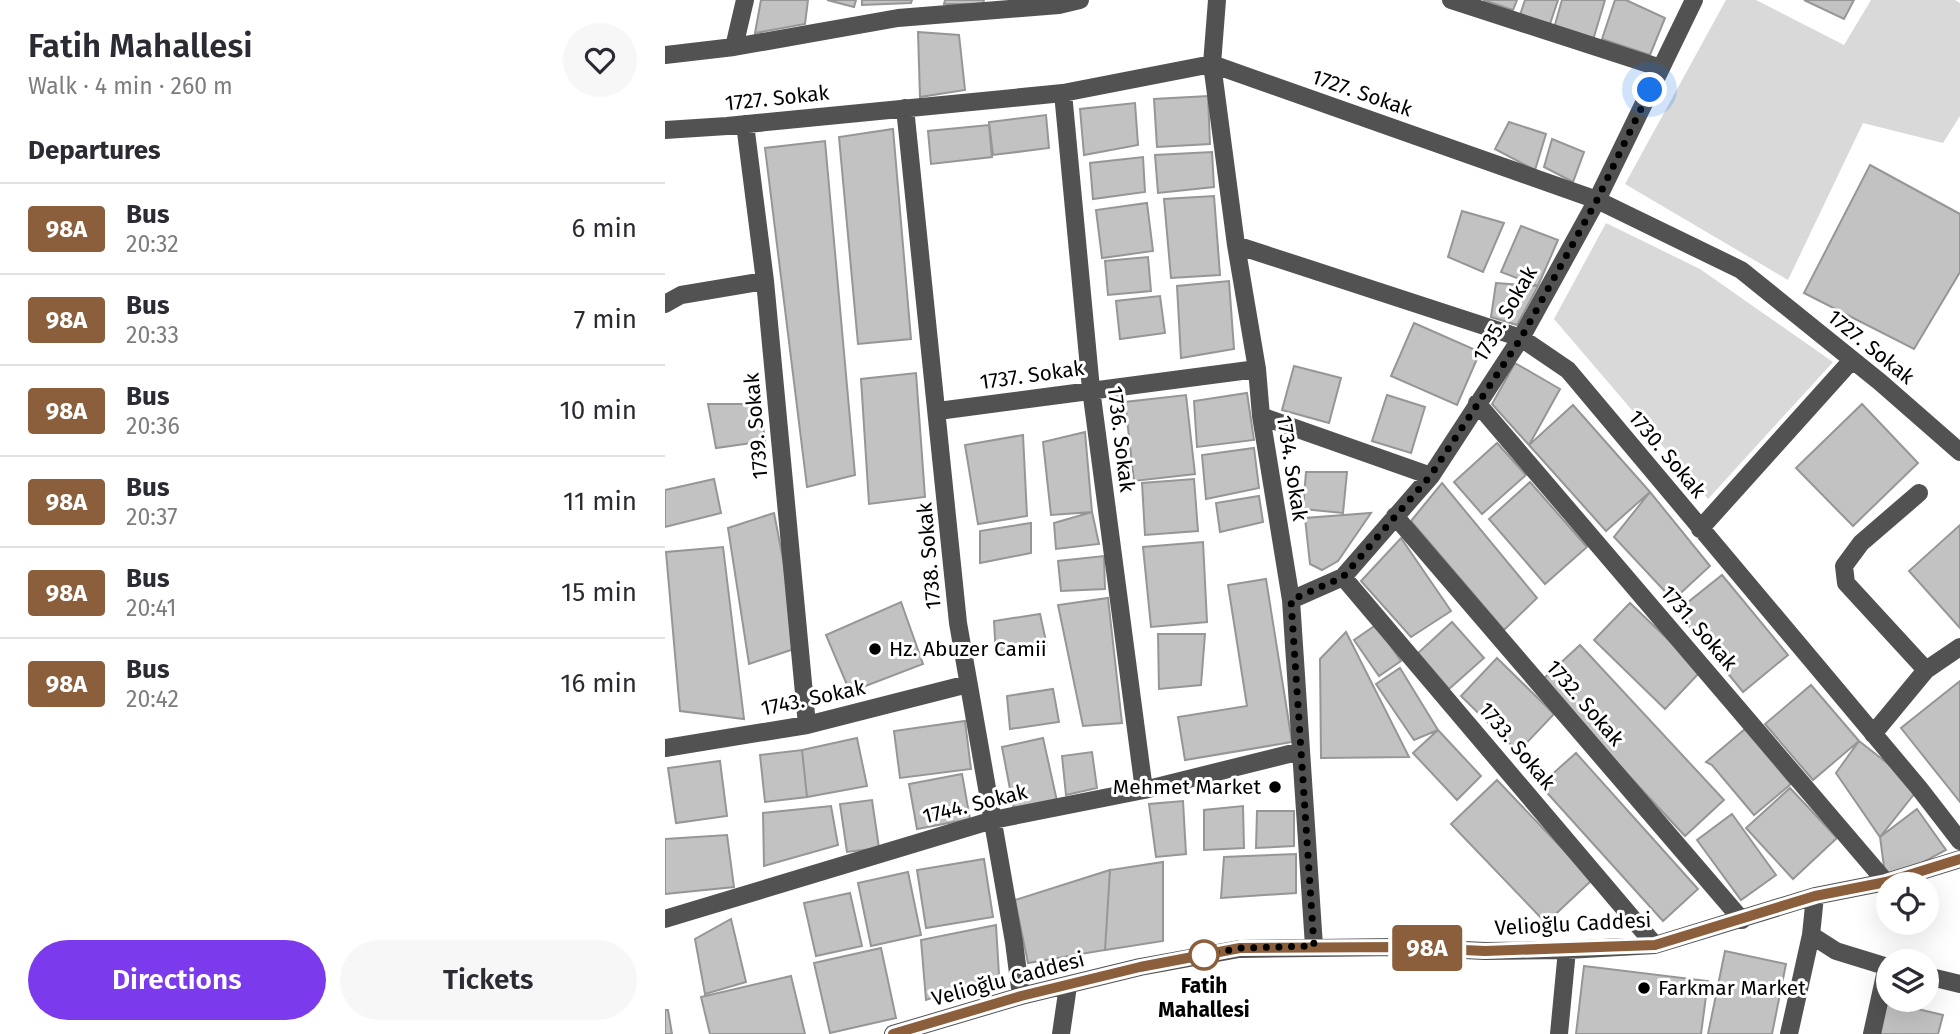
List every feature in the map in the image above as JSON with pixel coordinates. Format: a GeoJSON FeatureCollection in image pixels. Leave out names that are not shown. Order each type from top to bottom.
{"type":"FeatureCollection","features":[{"type":"Feature","properties":{"kind":"street"},"geometry":{"type":"LineString","coordinates":[[734,47],[745,0]]}},
{"type":"Feature","properties":{"kind":"street"},"geometry":{"type":"LineString","coordinates":[[665,55],[734,47],[898,19],[1059,5],[1080,0]]}},
{"type":"Feature","properties":{"kind":"street","name":"1734. Sokak"},"geometry":{"type":"LineString","coordinates":[[1217,0],[1212,64],[1236,245],[1257,369],[1261,416],[1291,600],[1314,946]]}},
{"type":"Feature","properties":{"kind":"street"},"geometry":{"type":"LineString","coordinates":[[1451,0],[1661,68]]}},
{"type":"Feature","properties":{"kind":"street","name":"1735. Sokak"},"geometry":{"type":"LineString","coordinates":[[1291,600],[1343,577],[1431,475],[1521,338],[1597,200],[1694,0]]}},
{"type":"Feature","properties":{"kind":"street","name":"1727. Sokak"},"geometry":{"type":"LineString","coordinates":[[665,130],[1063,93],[1212,64],[1597,200],[1741,270],[1960,452]]}},
{"type":"Feature","properties":{"kind":"street","name":"1736. Sokak"},"geometry":{"type":"LineString","coordinates":[[1063,93],[1091,389],[1144,790]]}},
{"type":"Feature","properties":{"kind":"street","name":"1738. Sokak"},"geometry":{"type":"LineString","coordinates":[[905,108],[958,623],[1021,996]]}},
{"type":"Feature","properties":{"kind":"street","name":"1739. Sokak"},"geometry":{"type":"LineString","coordinates":[[745,124],[765,281],[807,725]]}},
{"type":"Feature","properties":{"kind":"street","name":"1730. Sokak"},"geometry":{"type":"LineString","coordinates":[[1236,245],[1521,338],[1568,370],[1960,841]]}},
{"type":"Feature","properties":{"kind":"street"},"geometry":{"type":"LineString","coordinates":[[665,304],[681,295],[765,281]]}},
{"type":"Feature","properties":{"kind":"street"},"geometry":{"type":"LineString","coordinates":[[1700,529],[1852,360]]}},
{"type":"Feature","properties":{"kind":"street","name":"1737. Sokak"},"geometry":{"type":"LineString","coordinates":[[938,411],[1257,369]]}},
{"type":"Feature","properties":{"kind":"street","name":"1731. Sokak"},"geometry":{"type":"LineString","coordinates":[[1477,403],[1877,872]]}},
{"type":"Feature","properties":{"kind":"street"},"geometry":{"type":"LineString","coordinates":[[1261,416],[1431,475]]}},
{"type":"Feature","properties":{"kind":"street"},"geometry":{"type":"LineString","coordinates":[[1919,493],[1861,543],[1844,566],[1846,583],[1926,670]]}},
{"type":"Feature","properties":{"kind":"street","name":"1732. Sokak"},"geometry":{"type":"LineString","coordinates":[[1395,516],[1742,920]]}},
{"type":"Feature","properties":{"kind":"street","name":"1733. Sokak"},"geometry":{"type":"LineString","coordinates":[[1343,577],[1655,945]]}},
{"type":"Feature","properties":{"kind":"street"},"geometry":{"type":"LineString","coordinates":[[1873,734],[1926,670],[1960,648]]}},
{"type":"Feature","properties":{"kind":"street","name":"1743. Sokak"},"geometry":{"type":"LineString","coordinates":[[666,743],[807,725],[968,684]]}},
{"type":"Feature","properties":{"kind":"street","name":"1744. Sokak"},"geometry":{"type":"LineString","coordinates":[[665,919],[993,820],[1144,790],[1301,751]]}},
{"type":"Feature","properties":{"kind":"street","name":"Velioğlu Caddesi"},"geometry":{"type":"LineString","coordinates":[[1918,872],[1960,859]]}},
{"type":"Feature","properties":{"kind":"street","name":"Velioğlu Caddesi"},"geometry":{"type":"LineString","coordinates":[[893,1034],[1021,996],[1140,967],[1240,948],[1400,947],[1485,951],[1655,945],[1815,896],[1876,884]]}},
{"type":"Feature","properties":{"kind":"street"},"geometry":{"type":"LineString","coordinates":[[1789,1034],[1811,935],[1815,896]]}},
{"type":"Feature","properties":{"kind":"street"},"geometry":{"type":"LineString","coordinates":[[1811,935],[1836,951],[1876,963]]}},
{"type":"Feature","properties":{"kind":"street"},"geometry":{"type":"LineString","coordinates":[[1559,1034],[1567,950]]}},
{"type":"Feature","properties":{"kind":"street"},"geometry":{"type":"LineString","coordinates":[[1939,979],[1960,984]]}},
{"type":"Feature","properties":{"kind":"street"},"geometry":{"type":"LineString","coordinates":[[1061,1034],[1068,986]]}},
{"type":"Feature","properties":{"kind":"street"},"geometry":{"type":"LineString","coordinates":[[1871,1034],[1876,1012]]}},
{"type":"Feature","properties":{"kind":"street"},"geometry":{"type":"LineString","coordinates":[[955,1034],[961,1014]]}},
{"type":"Feature","properties":{"kind":"shaded area"},"geometry":{"type":"Polygon","coordinates":[[[1726,0],[1756,0],[1844,45],[1871,0],[1955,0],[1960,3],[1960,116],[1943,143],[1863,123],[1788,280],[1625,184],[1726,0]]]}},
{"type":"Feature","properties":{"kind":"shaded area"},"geometry":{"type":"Polygon","coordinates":[[[1606,223],[1700,269],[1833,362],[1708,499],[1554,319],[1606,223]]]}},
{"type":"Feature","properties":{"kind":"building"},"geometry":{"type":"Polygon","coordinates":[[[761,0],[808,0],[805,24],[755,33],[761,0]]]}},
{"type":"Feature","properties":{"kind":"building"},"geometry":{"type":"Polygon","coordinates":[[[827,0],[856,0],[854,7],[827,0]]]}},
{"type":"Feature","properties":{"kind":"building"},"geometry":{"type":"Polygon","coordinates":[[[862,0],[912,0],[911,3],[862,5],[862,0]]]}},
{"type":"Feature","properties":{"kind":"building"},"geometry":{"type":"Polygon","coordinates":[[[945,0],[984,0],[983,4],[944,4],[945,0]]]}},
{"type":"Feature","properties":{"kind":"building"},"geometry":{"type":"Polygon","coordinates":[[[1483,0],[1517,0],[1513,10],[1483,0]]]}},
{"type":"Feature","properties":{"kind":"building"},"geometry":{"type":"Polygon","coordinates":[[[1525,0],[1558,0],[1550,24],[1520,15],[1525,0]]]}},
{"type":"Feature","properties":{"kind":"building"},"geometry":{"type":"Polygon","coordinates":[[[1562,0],[1605,0],[1593,40],[1554,28],[1562,0]]]}},
{"type":"Feature","properties":{"kind":"building"},"geometry":{"type":"Polygon","coordinates":[[[1615,0],[1626,0],[1665,18],[1650,55],[1602,39],[1615,0]]]}},
{"type":"Feature","properties":{"kind":"building"},"geometry":{"type":"Polygon","coordinates":[[[1804,0],[1854,0],[1844,19],[1804,0]]]}},
{"type":"Feature","properties":{"kind":"building"},"geometry":{"type":"Polygon","coordinates":[[[918,32],[959,35],[965,90],[920,97],[918,32]]]}},
{"type":"Feature","properties":{"kind":"building"},"geometry":{"type":"Polygon","coordinates":[[[1208,96],[1210,144],[1157,147],[1154,99],[1208,96]]]}},
{"type":"Feature","properties":{"kind":"building"},"geometry":{"type":"Polygon","coordinates":[[[1135,103],[1138,145],[1084,155],[1080,109],[1135,103]]]}},
{"type":"Feature","properties":{"kind":"building"},"geometry":{"type":"Polygon","coordinates":[[[1046,115],[1049,148],[993,155],[989,122],[1046,115]]]}},
{"type":"Feature","properties":{"kind":"building"},"geometry":{"type":"Polygon","coordinates":[[[1509,122],[1546,134],[1535,170],[1495,149],[1509,122]]]}},
{"type":"Feature","properties":{"kind":"building"},"geometry":{"type":"Polygon","coordinates":[[[989,125],[992,157],[931,164],[928,131],[989,125]]]}},
{"type":"Feature","properties":{"kind":"building"},"geometry":{"type":"Polygon","coordinates":[[[893,129],[911,339],[858,344],[839,137],[893,129]]]}},
{"type":"Feature","properties":{"kind":"building"},"geometry":{"type":"Polygon","coordinates":[[[1552,139],[1584,152],[1573,182],[1544,167],[1552,139]]]}},
{"type":"Feature","properties":{"kind":"building"},"geometry":{"type":"Polygon","coordinates":[[[825,141],[855,475],[807,487],[765,148],[825,141]]]}},
{"type":"Feature","properties":{"kind":"building"},"geometry":{"type":"Polygon","coordinates":[[[1212,152],[1214,187],[1158,193],[1155,155],[1212,152]]]}},
{"type":"Feature","properties":{"kind":"building"},"geometry":{"type":"Polygon","coordinates":[[[1143,157],[1145,192],[1093,199],[1090,163],[1143,157]]]}},
{"type":"Feature","properties":{"kind":"building"},"geometry":{"type":"Polygon","coordinates":[[[1870,165],[1960,214],[1960,272],[1914,349],[1804,293],[1870,165]]]}},
{"type":"Feature","properties":{"kind":"building"},"geometry":{"type":"Polygon","coordinates":[[[1214,196],[1220,275],[1171,278],[1164,199],[1214,196]]]}},
{"type":"Feature","properties":{"kind":"building"},"geometry":{"type":"Polygon","coordinates":[[[1147,203],[1153,251],[1102,258],[1096,210],[1147,203]]]}},
{"type":"Feature","properties":{"kind":"building"},"geometry":{"type":"Polygon","coordinates":[[[1462,211],[1504,223],[1483,272],[1448,257],[1462,211]]]}},
{"type":"Feature","properties":{"kind":"building"},"geometry":{"type":"Polygon","coordinates":[[[1521,226],[1558,240],[1538,286],[1501,272],[1521,226]]]}},
{"type":"Feature","properties":{"kind":"building"},"geometry":{"type":"Polygon","coordinates":[[[1148,257],[1151,291],[1108,295],[1105,261],[1148,257]]]}},
{"type":"Feature","properties":{"kind":"building"},"geometry":{"type":"Polygon","coordinates":[[[1229,281],[1234,349],[1181,358],[1177,286],[1229,281]]]}},
{"type":"Feature","properties":{"kind":"building"},"geometry":{"type":"Polygon","coordinates":[[[1496,283],[1538,286],[1517,325],[1491,317],[1496,283]]]}},
{"type":"Feature","properties":{"kind":"building"},"geometry":{"type":"Polygon","coordinates":[[[1160,296],[1165,333],[1120,339],[1116,301],[1160,296]]]}},
{"type":"Feature","properties":{"kind":"building"},"geometry":{"type":"Polygon","coordinates":[[[1414,323],[1480,352],[1457,405],[1391,376],[1414,323]]]}},
{"type":"Feature","properties":{"kind":"building"},"geometry":{"type":"Polygon","coordinates":[[[1515,363],[1560,389],[1529,445],[1492,404],[1515,363]]]}},
{"type":"Feature","properties":{"kind":"building"},"geometry":{"type":"Polygon","coordinates":[[[1294,366],[1341,378],[1329,423],[1282,410],[1294,366]]]}},
{"type":"Feature","properties":{"kind":"building"},"geometry":{"type":"Polygon","coordinates":[[[916,373],[925,497],[869,504],[861,379],[916,373]]]}},
{"type":"Feature","properties":{"kind":"building"},"geometry":{"type":"Polygon","coordinates":[[[1247,393],[1254,440],[1197,447],[1194,401],[1247,393]]]}},
{"type":"Feature","properties":{"kind":"building"},"geometry":{"type":"Polygon","coordinates":[[[1186,395],[1195,474],[1134,481],[1125,402],[1186,395]]]}},
{"type":"Feature","properties":{"kind":"building"},"geometry":{"type":"Polygon","coordinates":[[[1387,395],[1425,407],[1411,453],[1372,441],[1387,395]]]}},
{"type":"Feature","properties":{"kind":"building"},"geometry":{"type":"Polygon","coordinates":[[[708,404],[760,404],[765,441],[716,448],[708,404]]]}},
{"type":"Feature","properties":{"kind":"building"},"geometry":{"type":"Polygon","coordinates":[[[1862,404],[1918,463],[1853,526],[1796,468],[1862,404]]]}},
{"type":"Feature","properties":{"kind":"building"},"geometry":{"type":"Polygon","coordinates":[[[1573,405],[1650,492],[1606,531],[1529,445],[1573,405]]]}},
{"type":"Feature","properties":{"kind":"building"},"geometry":{"type":"Polygon","coordinates":[[[1085,432],[1092,512],[1051,515],[1043,442],[1085,432]]]}},
{"type":"Feature","properties":{"kind":"building"},"geometry":{"type":"Polygon","coordinates":[[[1023,435],[1027,516],[978,524],[965,445],[1023,435]]]}},
{"type":"Feature","properties":{"kind":"building"},"geometry":{"type":"Polygon","coordinates":[[[1497,443],[1526,475],[1482,514],[1454,482],[1497,443]]]}},
{"type":"Feature","properties":{"kind":"building"},"geometry":{"type":"Polygon","coordinates":[[[1254,448],[1259,488],[1206,499],[1202,455],[1254,448]]]}},
{"type":"Feature","properties":{"kind":"building"},"geometry":{"type":"Polygon","coordinates":[[[1306,472],[1347,472],[1343,513],[1303,509],[1306,472]]]}},
{"type":"Feature","properties":{"kind":"building"},"geometry":{"type":"Polygon","coordinates":[[[714,479],[721,513],[665,527],[665,490],[714,479]]]}},
{"type":"Feature","properties":{"kind":"building"},"geometry":{"type":"Polygon","coordinates":[[[1194,479],[1198,531],[1145,535],[1142,483],[1194,479]]]}},
{"type":"Feature","properties":{"kind":"building"},"geometry":{"type":"Polygon","coordinates":[[[1530,482],[1587,547],[1545,584],[1489,519],[1530,482]]]}},
{"type":"Feature","properties":{"kind":"building"},"geometry":{"type":"Polygon","coordinates":[[[1442,483],[1537,598],[1504,630],[1411,521],[1442,483]]]}},
{"type":"Feature","properties":{"kind":"building"},"geometry":{"type":"Polygon","coordinates":[[[1650,492],[1710,566],[1673,600],[1614,537],[1650,492]]]}},
{"type":"Feature","properties":{"kind":"building"},"geometry":{"type":"Polygon","coordinates":[[[1259,496],[1263,522],[1220,532],[1216,503],[1259,496]]]}},
{"type":"Feature","properties":{"kind":"building"},"geometry":{"type":"Polygon","coordinates":[[[1092,512],[1099,544],[1056,549],[1054,523],[1092,512]]]}},
{"type":"Feature","properties":{"kind":"building"},"geometry":{"type":"Polygon","coordinates":[[[774,513],[800,647],[749,664],[728,528],[774,513]]]}},
{"type":"Feature","properties":{"kind":"building"},"geometry":{"type":"Polygon","coordinates":[[[1371,513],[1338,561],[1322,570],[1310,564],[1305,518],[1371,513]]]}},
{"type":"Feature","properties":{"kind":"building"},"geometry":{"type":"Polygon","coordinates":[[[1031,523],[1031,553],[980,563],[980,531],[1031,523]]]}},
{"type":"Feature","properties":{"kind":"building"},"geometry":{"type":"Polygon","coordinates":[[[1960,525],[1960,628],[1909,571],[1960,525]]]}},
{"type":"Feature","properties":{"kind":"building"},"geometry":{"type":"Polygon","coordinates":[[[1401,538],[1451,611],[1411,637],[1361,581],[1401,538]]]}},
{"type":"Feature","properties":{"kind":"building"},"geometry":{"type":"Polygon","coordinates":[[[1203,542],[1207,622],[1151,627],[1143,547],[1203,542]]]}},
{"type":"Feature","properties":{"kind":"building"},"geometry":{"type":"Polygon","coordinates":[[[723,547],[744,719],[680,711],[666,552],[723,547]]]}},
{"type":"Feature","properties":{"kind":"building"},"geometry":{"type":"Polygon","coordinates":[[[1104,556],[1105,589],[1061,591],[1058,561],[1104,556]]]}},
{"type":"Feature","properties":{"kind":"building"},"geometry":{"type":"Polygon","coordinates":[[[1722,575],[1788,655],[1743,692],[1677,611],[1722,575]]]}},
{"type":"Feature","properties":{"kind":"building"},"geometry":{"type":"Polygon","coordinates":[[[1266,579],[1292,742],[1185,760],[1178,717],[1247,706],[1228,585],[1266,579]]]}},
{"type":"Feature","properties":{"kind":"building"},"geometry":{"type":"Polygon","coordinates":[[[1108,598],[1122,723],[1083,726],[1058,605],[1108,598]]]}},
{"type":"Feature","properties":{"kind":"building","name":"Hz. Abuzer Camii"},"geometry":{"type":"Polygon","coordinates":[[[901,602],[923,664],[850,692],[826,635],[901,602]]]}},
{"type":"Feature","properties":{"kind":"building"},"geometry":{"type":"Polygon","coordinates":[[[1630,603],[1701,671],[1665,709],[1594,640],[1630,603]]]}},
{"type":"Feature","properties":{"kind":"building"},"geometry":{"type":"Polygon","coordinates":[[[1040,614],[1047,646],[996,656],[994,621],[1040,614]]]}},
{"type":"Feature","properties":{"kind":"building"},"geometry":{"type":"Polygon","coordinates":[[[1452,622],[1484,658],[1449,689],[1418,653],[1452,622]]]}},
{"type":"Feature","properties":{"kind":"building"},"geometry":{"type":"Polygon","coordinates":[[[1376,625],[1401,661],[1379,676],[1354,640],[1376,625]]]}},
{"type":"Feature","properties":{"kind":"building"},"geometry":{"type":"Polygon","coordinates":[[[1346,632],[1409,757],[1321,758],[1320,659],[1346,632]]]}},
{"type":"Feature","properties":{"kind":"building"},"geometry":{"type":"Polygon","coordinates":[[[1158,634],[1205,634],[1201,685],[1159,689],[1158,634]]]}},
{"type":"Feature","properties":{"kind":"building"},"geometry":{"type":"Polygon","coordinates":[[[1580,645],[1724,800],[1685,836],[1541,681],[1580,645]]]}},
{"type":"Feature","properties":{"kind":"building"},"geometry":{"type":"Polygon","coordinates":[[[1497,658],[1554,714],[1518,752],[1461,696],[1497,658]]]}},
{"type":"Feature","properties":{"kind":"building"},"geometry":{"type":"Polygon","coordinates":[[[1400,668],[1438,730],[1414,740],[1376,684],[1400,668]]]}},
{"type":"Feature","properties":{"kind":"building"},"geometry":{"type":"Polygon","coordinates":[[[1960,681],[1960,802],[1901,728],[1960,681]]]}},
{"type":"Feature","properties":{"kind":"building"},"geometry":{"type":"Polygon","coordinates":[[[1811,685],[1859,741],[1813,780],[1765,724],[1811,685]]]}},
{"type":"Feature","properties":{"kind":"building"},"geometry":{"type":"Polygon","coordinates":[[[1053,689],[1059,722],[1010,729],[1007,696],[1053,689]]]}},
{"type":"Feature","properties":{"kind":"building"},"geometry":{"type":"Polygon","coordinates":[[[965,721],[971,769],[900,778],[894,731],[965,721]]]}},
{"type":"Feature","properties":{"kind":"building"},"geometry":{"type":"Polygon","coordinates":[[[1745,729],[1791,784],[1754,815],[1712,765],[1706,762],[1745,729]]]}},
{"type":"Feature","properties":{"kind":"building"},"geometry":{"type":"Polygon","coordinates":[[[1438,730],[1481,776],[1457,800],[1413,753],[1438,730]]]}},
{"type":"Feature","properties":{"kind":"building"},"geometry":{"type":"Polygon","coordinates":[[[857,738],[867,786],[807,797],[802,750],[857,738]]]}},
{"type":"Feature","properties":{"kind":"building"},"geometry":{"type":"Polygon","coordinates":[[[1043,738],[1057,801],[1014,810],[1002,747],[1043,738]]]}},
{"type":"Feature","properties":{"kind":"building"},"geometry":{"type":"Polygon","coordinates":[[[1859,741],[1919,788],[1880,837],[1836,773],[1859,741]]]}},
{"type":"Feature","properties":{"kind":"building"},"geometry":{"type":"Polygon","coordinates":[[[802,750],[807,797],[765,802],[760,755],[802,750]]]}},
{"type":"Feature","properties":{"kind":"building"},"geometry":{"type":"Polygon","coordinates":[[[1092,752],[1097,788],[1066,795],[1062,756],[1092,752]]]}},
{"type":"Feature","properties":{"kind":"building"},"geometry":{"type":"Polygon","coordinates":[[[1576,753],[1698,889],[1663,921],[1540,785],[1576,753]]]}},
{"type":"Feature","properties":{"kind":"building"},"geometry":{"type":"Polygon","coordinates":[[[720,761],[727,816],[676,823],[668,768],[720,761]]]}},
{"type":"Feature","properties":{"kind":"building"},"geometry":{"type":"Polygon","coordinates":[[[962,774],[970,819],[917,829],[909,784],[962,774]]]}},
{"type":"Feature","properties":{"kind":"building"},"geometry":{"type":"Polygon","coordinates":[[[1497,780],[1592,880],[1546,923],[1451,824],[1497,780]]]}},
{"type":"Feature","properties":{"kind":"building"},"geometry":{"type":"Polygon","coordinates":[[[1790,788],[1837,838],[1793,879],[1746,828],[1790,788]]]}},
{"type":"Feature","properties":{"kind":"building"},"geometry":{"type":"Polygon","coordinates":[[[872,800],[879,848],[847,852],[840,804],[872,800]]]}},
{"type":"Feature","properties":{"kind":"building"},"geometry":{"type":"Polygon","coordinates":[[[1183,801],[1186,854],[1156,857],[1149,804],[1183,801]]]}},
{"type":"Feature","properties":{"kind":"building"},"geometry":{"type":"Polygon","coordinates":[[[831,806],[838,845],[764,866],[763,813],[831,806]]]}},
{"type":"Feature","properties":{"kind":"building"},"geometry":{"type":"Polygon","coordinates":[[[1243,806],[1244,848],[1204,850],[1204,810],[1243,806]]]}},
{"type":"Feature","properties":{"kind":"building"},"geometry":{"type":"Polygon","coordinates":[[[1917,809],[1946,850],[1905,872],[1885,872],[1880,837],[1917,809]]]}},
{"type":"Feature","properties":{"kind":"building"},"geometry":{"type":"Polygon","coordinates":[[[1257,811],[1294,811],[1294,846],[1256,848],[1257,811]]]}},
{"type":"Feature","properties":{"kind":"building"},"geometry":{"type":"Polygon","coordinates":[[[1732,814],[1776,875],[1741,900],[1697,840],[1732,814]]]}},
{"type":"Feature","properties":{"kind":"building"},"geometry":{"type":"Polygon","coordinates":[[[727,835],[734,887],[665,894],[665,839],[727,835]]]}},
{"type":"Feature","properties":{"kind":"building"},"geometry":{"type":"Polygon","coordinates":[[[1296,854],[1296,893],[1221,898],[1224,857],[1296,854]]]}},
{"type":"Feature","properties":{"kind":"building"},"geometry":{"type":"Polygon","coordinates":[[[984,859],[993,917],[926,928],[917,870],[984,859]]]}},
{"type":"Feature","properties":{"kind":"building"},"geometry":{"type":"Polygon","coordinates":[[[1163,862],[1163,941],[1105,950],[1110,870],[1163,862]]]}},
{"type":"Feature","properties":{"kind":"building"},"geometry":{"type":"Polygon","coordinates":[[[1110,870],[1105,950],[1028,963],[1015,900],[1110,870]]]}},
{"type":"Feature","properties":{"kind":"building"},"geometry":{"type":"Polygon","coordinates":[[[908,872],[921,935],[871,946],[858,883],[908,872]]]}},
{"type":"Feature","properties":{"kind":"building"},"geometry":{"type":"Polygon","coordinates":[[[850,893],[862,946],[816,956],[804,903],[850,893]]]}},
{"type":"Feature","properties":{"kind":"building"},"geometry":{"type":"Polygon","coordinates":[[[731,919],[746,982],[705,994],[695,939],[731,919]]]}},
{"type":"Feature","properties":{"kind":"building"},"geometry":{"type":"Polygon","coordinates":[[[996,925],[999,975],[926,1000],[921,940],[996,925]]]}},
{"type":"Feature","properties":{"kind":"building"},"geometry":{"type":"Polygon","coordinates":[[[881,948],[896,1018],[830,1033],[814,963],[881,948]]]}},
{"type":"Feature","properties":{"kind":"building"},"geometry":{"type":"Polygon","coordinates":[[[1725,951],[1786,964],[1772,1034],[1708,1034],[1725,951]]]}},
{"type":"Feature","properties":{"kind":"building"},"geometry":{"type":"Polygon","coordinates":[[[1584,966],[1708,981],[1701,1034],[1576,1034],[1584,966]]]}},
{"type":"Feature","properties":{"kind":"building"},"geometry":{"type":"Polygon","coordinates":[[[791,976],[805,1034],[710,1034],[701,997],[791,976]]]}},
{"type":"Feature","properties":{"kind":"building"},"geometry":{"type":"Polygon","coordinates":[[[665,1010],[668,1010],[672,1034],[665,1034],[665,1010]]]}},
{"type":"Feature","properties":{"kind":"building"},"geometry":{"type":"Polygon","coordinates":[[[1881,1012],[1930,1012],[1943,1015],[1938,1034],[1876,1034],[1881,1012]]]}},
{"type":"Feature","properties":{"kind":"bus line","name":"98A"},"geometry":{"type":"LineString","coordinates":[[893,1034],[1021,996],[1140,967],[1240,948],[1400,947],[1485,951],[1655,945],[1815,896],[1886,882],[1960,859]]}},
{"type":"Feature","properties":{"kind":"place","name":"Hz. Abuzer Camii"},"geometry":{"type":"Point","coordinates":[875,649]}},
{"type":"Feature","properties":{"kind":"place","name":"Mehmet Market"},"geometry":{"type":"Point","coordinates":[1275,787]}},
{"type":"Feature","properties":{"kind":"place","name":"Fatih Mahallesi"},"geometry":{"type":"Point","coordinates":[1204,955]}},
{"type":"Feature","properties":{"kind":"place","name":"Farkmar Market"},"geometry":{"type":"Point","coordinates":[1644,988]}},
{"type":"Feature","properties":{"kind":"route"},"geometry":{"type":"LineString","coordinates":[[1204,955],[1240,948],[1314,946],[1291,600],[1343,577],[1431,475],[1521,338],[1597,200],[1650,90]]}}]}
